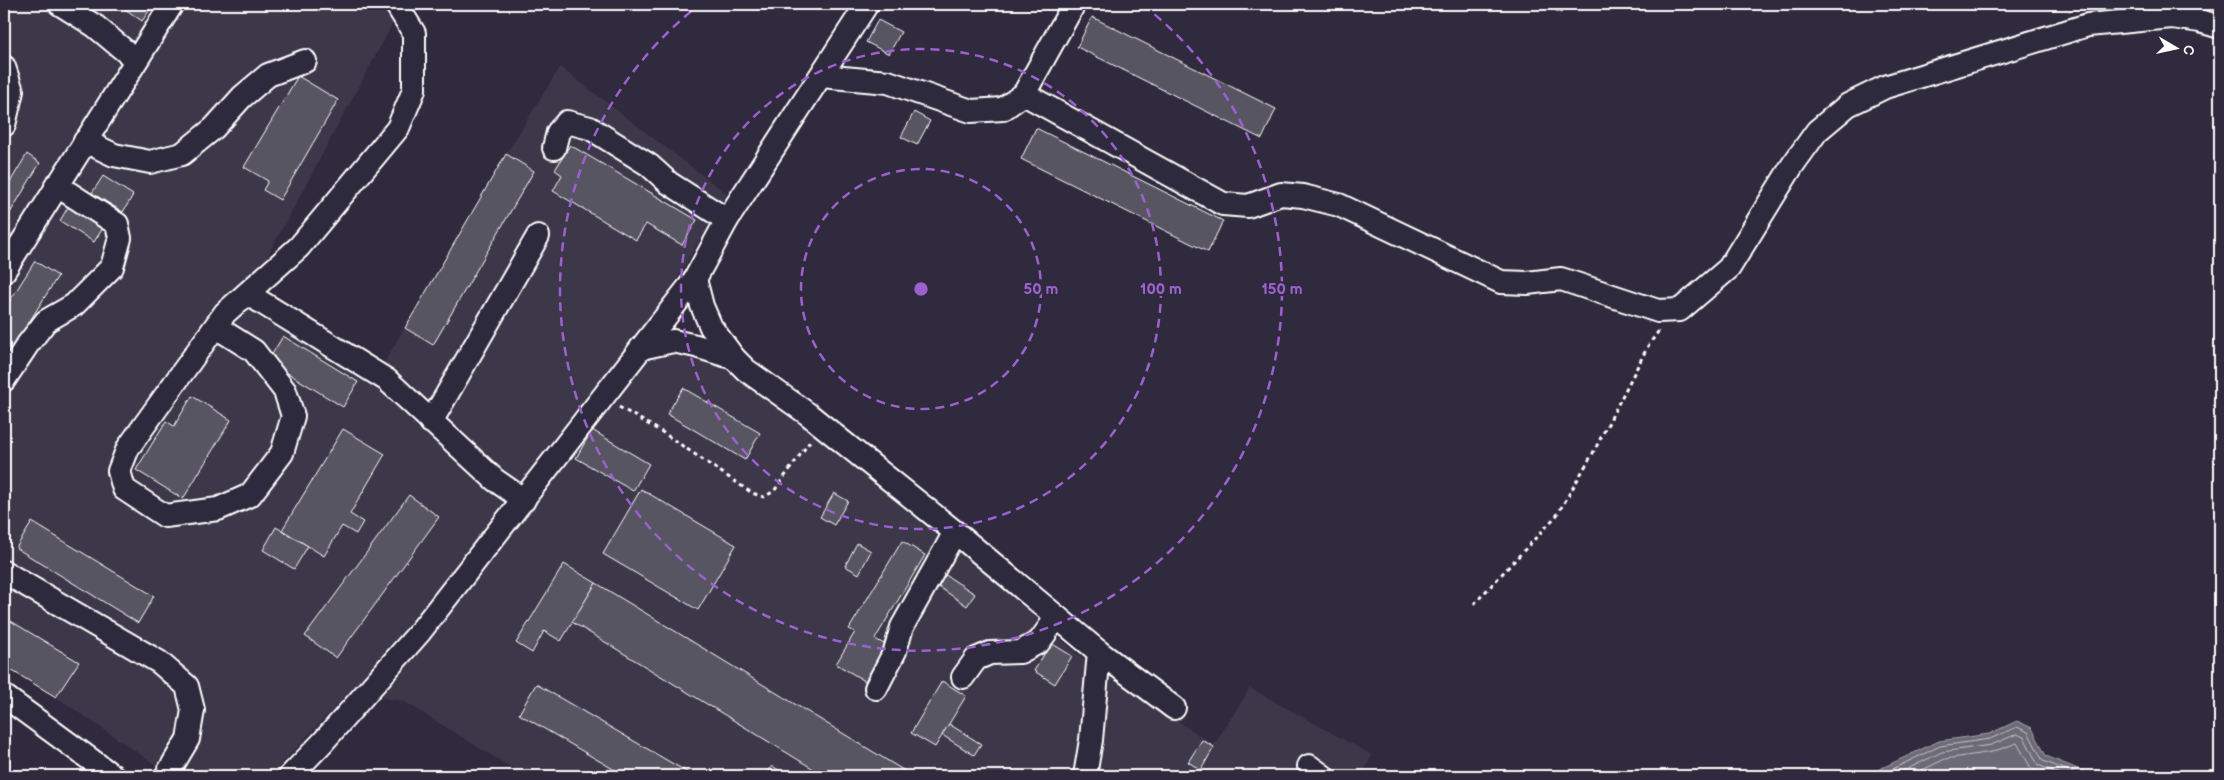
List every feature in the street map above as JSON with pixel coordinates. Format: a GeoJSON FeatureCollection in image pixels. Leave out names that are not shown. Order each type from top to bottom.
{"type":"FeatureCollection","features":[{"type":"Feature","properties":{"kind":"street"},"geometry":{"type":"LineString","coordinates":[[60,4],[95,26],[136,60]]}},
{"type":"Feature","properties":{"kind":"street"},"geometry":{"type":"LineString","coordinates":[[4,271],[56,185],[172,4]]}},
{"type":"Feature","properties":{"kind":"street"},"geometry":{"type":"LineString","coordinates":[[216,327],[254,351],[285,391],[293,416],[282,453],[250,495],[218,509],[165,516],[124,489],[119,471],[128,448],[225,314],[299,247],[398,128],[414,90],[414,34],[396,4]]}},
{"type":"Feature","properties":{"kind":"street"},"geometry":{"type":"LineString","coordinates":[[290,776],[322,743],[419,633],[695,279],[728,220],[867,4]]}},
{"type":"Feature","properties":{"kind":"street"},"geometry":{"type":"LineString","coordinates":[[821,76],[888,82],[971,111],[1003,109],[1024,94],[1074,4]]}},
{"type":"Feature","properties":{"kind":"street"},"geometry":{"type":"LineString","coordinates":[[1024,94],[1223,204],[1248,206],[1280,194],[1303,196],[1339,205],[1501,282],[1527,283],[1560,279],[1658,311],[1680,310],[1729,268],[1792,166],[1818,130],[1848,105],[1885,87],[2088,24],[2172,17],[2200,21],[2220,27]]}},
{"type":"Feature","properties":{"kind":"street"},"geometry":{"type":"LineString","coordinates":[[85,141],[114,155],[150,162],[182,154],[214,128],[242,97],[268,75],[305,61]]}},
{"type":"Feature","properties":{"kind":"street"},"geometry":{"type":"LineString","coordinates":[[4,67],[12,92],[4,125]]}},
{"type":"Feature","properties":{"kind":"street"},"geometry":{"type":"LineString","coordinates":[[554,148],[558,132],[567,122],[590,128],[649,165],[669,183],[728,220]]}},
{"type":"Feature","properties":{"kind":"street"},"geometry":{"type":"LineString","coordinates":[[4,380],[28,344],[46,322],[74,305],[112,267],[120,238],[117,224],[56,185]]}},
{"type":"Feature","properties":{"kind":"street"},"geometry":{"type":"LineString","coordinates":[[431,422],[538,236]]}},
{"type":"Feature","properties":{"kind":"street"},"geometry":{"type":"LineString","coordinates":[[695,279],[702,306],[711,327],[734,358],[746,370],[822,425],[955,532],[1099,652],[1174,708]]}},
{"type":"Feature","properties":{"kind":"street"},"geometry":{"type":"LineString","coordinates":[[248,294],[387,380],[495,480],[524,500]]}},
{"type":"Feature","properties":{"kind":"street"},"geometry":{"type":"LineString","coordinates":[[641,348],[673,341],[734,358]]}},
{"type":"Feature","properties":{"kind":"street"},"geometry":{"type":"LineString","coordinates":[[876,688],[895,651],[902,627],[955,532]]}},
{"type":"Feature","properties":{"kind":"street"},"geometry":{"type":"LineString","coordinates":[[4,572],[159,662],[187,686],[193,710],[188,739],[166,776]]}},
{"type":"Feature","properties":{"kind":"street"},"geometry":{"type":"LineString","coordinates":[[963,677],[976,659],[990,653],[1020,652],[1039,642],[1057,617]]}},
{"type":"Feature","properties":{"kind":"street"},"geometry":{"type":"LineString","coordinates":[[1085,776],[1091,740],[1099,652]]}},
{"type":"Feature","properties":{"kind":"street"},"geometry":{"type":"LineString","coordinates":[[4,696],[113,776]]}},
{"type":"Feature","properties":{"kind":"path"},"geometry":{"type":"LineString","coordinates":[[1474,604],[1557,515],[1594,453],[1648,346],[1666,320],[1680,310]]}},
{"type":"Feature","properties":{"kind":"path"},"geometry":{"type":"LineString","coordinates":[[595,405],[609,404],[623,409],[662,432],[752,494],[764,497],[774,492],[822,425]]}},
{"type":"Feature","properties":{"kind":"shaded area"},"geometry":{"type":"Polygon","coordinates":[[[4,4],[381,4],[398,14],[253,283],[384,363],[506,154],[560,67],[727,194],[669,292],[650,315],[827,443],[972,562],[1081,657],[1214,745],[1250,688],[1372,755],[1362,776],[1103,776],[1052,772],[1051,776],[525,776],[403,701],[349,692],[270,776],[172,776],[56,697],[4,666],[4,4]]]}},
{"type":"Feature","properties":{"kind":"water"},"geometry":{"type":"Polygon","coordinates":[[[2017,721],[2032,728],[2046,756],[2095,776],[1865,776],[1939,741],[1989,734],[2017,721]]]}},
{"type":"Feature","properties":{"kind":"building"},"geometry":{"type":"Polygon","coordinates":[[[118,4],[154,4],[142,21],[118,4]]]}},
{"type":"Feature","properties":{"kind":"building"},"geometry":{"type":"Polygon","coordinates":[[[1542,4],[1566,4],[1561,13],[1542,4]]]}},
{"type":"Feature","properties":{"kind":"building"},"geometry":{"type":"Polygon","coordinates":[[[1092,17],[1276,109],[1262,139],[1077,47],[1092,17]]]}},
{"type":"Feature","properties":{"kind":"building"},"geometry":{"type":"Polygon","coordinates":[[[878,20],[901,32],[889,54],[866,42],[878,20]]]}},
{"type":"Feature","properties":{"kind":"building"},"geometry":{"type":"Polygon","coordinates":[[[298,76],[338,100],[280,200],[263,190],[268,181],[244,167],[298,76]]]}},
{"type":"Feature","properties":{"kind":"building"},"geometry":{"type":"Polygon","coordinates":[[[914,112],[930,121],[917,145],[901,137],[914,112]]]}},
{"type":"Feature","properties":{"kind":"building"},"geometry":{"type":"Polygon","coordinates":[[[1036,128],[1223,221],[1208,252],[1021,159],[1036,128]]]}},
{"type":"Feature","properties":{"kind":"building"},"geometry":{"type":"Polygon","coordinates":[[[570,145],[697,220],[682,245],[646,224],[636,240],[553,191],[562,175],[555,170],[570,145]]]}},
{"type":"Feature","properties":{"kind":"building"},"geometry":{"type":"Polygon","coordinates":[[[27,154],[40,163],[4,223],[4,192],[27,154]]]}},
{"type":"Feature","properties":{"kind":"building"},"geometry":{"type":"Polygon","coordinates":[[[506,154],[534,171],[433,345],[405,328],[506,154]]]}},
{"type":"Feature","properties":{"kind":"building"},"geometry":{"type":"Polygon","coordinates":[[[103,176],[133,195],[123,212],[92,193],[103,176]]]}},
{"type":"Feature","properties":{"kind":"building"},"geometry":{"type":"Polygon","coordinates":[[[68,207],[103,228],[94,242],[60,221],[68,207]]]}},
{"type":"Feature","properties":{"kind":"building"},"geometry":{"type":"Polygon","coordinates":[[[35,261],[58,276],[4,362],[4,310],[35,261]]]}},
{"type":"Feature","properties":{"kind":"building"},"geometry":{"type":"Polygon","coordinates":[[[283,336],[358,382],[343,407],[268,361],[283,336]]]}},
{"type":"Feature","properties":{"kind":"building"},"geometry":{"type":"Polygon","coordinates":[[[683,388],[760,433],[745,460],[667,414],[683,388]]]}},
{"type":"Feature","properties":{"kind":"building"},"geometry":{"type":"Polygon","coordinates":[[[192,396],[231,420],[183,499],[136,470],[166,421],[174,426],[192,396]]]}},
{"type":"Feature","properties":{"kind":"building"},"geometry":{"type":"Polygon","coordinates":[[[343,429],[385,454],[350,514],[363,522],[356,534],[342,526],[324,556],[282,530],[343,429]]]}},
{"type":"Feature","properties":{"kind":"building"},"geometry":{"type":"Polygon","coordinates":[[[592,430],[649,464],[633,491],[576,458],[592,430]]]}},
{"type":"Feature","properties":{"kind":"building"},"geometry":{"type":"Polygon","coordinates":[[[641,489],[736,545],[698,610],[603,554],[641,489]]]}},
{"type":"Feature","properties":{"kind":"building"},"geometry":{"type":"Polygon","coordinates":[[[834,493],[848,501],[834,525],[820,517],[834,493]]]}},
{"type":"Feature","properties":{"kind":"building"},"geometry":{"type":"Polygon","coordinates":[[[409,495],[439,517],[336,658],[305,636],[409,495]]]}},
{"type":"Feature","properties":{"kind":"building"},"geometry":{"type":"Polygon","coordinates":[[[32,522],[154,596],[138,623],[16,548],[32,522]]]}},
{"type":"Feature","properties":{"kind":"building"},"geometry":{"type":"Polygon","coordinates":[[[276,527],[308,546],[294,569],[263,550],[276,527]]]}},
{"type":"Feature","properties":{"kind":"building"},"geometry":{"type":"Polygon","coordinates":[[[902,541],[925,555],[875,639],[886,645],[865,681],[836,664],[855,632],[849,629],[902,541]]]}},
{"type":"Feature","properties":{"kind":"building"},"geometry":{"type":"Polygon","coordinates":[[[857,543],[871,551],[859,574],[845,566],[857,543]]]}},
{"type":"Feature","properties":{"kind":"building"},"geometry":{"type":"Polygon","coordinates":[[[564,564],[596,583],[561,641],[544,631],[532,653],[516,643],[564,564]]]}},
{"type":"Feature","properties":{"kind":"building"},"geometry":{"type":"Polygon","coordinates":[[[944,574],[975,594],[967,606],[936,585],[944,574]]]}},
{"type":"Feature","properties":{"kind":"building"},"geometry":{"type":"Polygon","coordinates":[[[596,583],[908,773],[906,776],[825,776],[572,622],[596,583]]]}},
{"type":"Feature","properties":{"kind":"building"},"geometry":{"type":"Polygon","coordinates":[[[4,617],[79,662],[56,697],[4,666],[4,617]]]}},
{"type":"Feature","properties":{"kind":"building"},"geometry":{"type":"Polygon","coordinates":[[[1051,643],[1072,656],[1055,684],[1034,671],[1051,643]]]}},
{"type":"Feature","properties":{"kind":"building"},"geometry":{"type":"Polygon","coordinates":[[[942,681],[966,696],[935,747],[911,733],[942,681]]]}},
{"type":"Feature","properties":{"kind":"building"},"geometry":{"type":"Polygon","coordinates":[[[536,684],[694,776],[625,776],[519,714],[536,684]]]}},
{"type":"Feature","properties":{"kind":"building"},"geometry":{"type":"Polygon","coordinates":[[[949,724],[981,744],[974,755],[942,735],[949,724]]]}},
{"type":"Feature","properties":{"kind":"building"},"geometry":{"type":"Polygon","coordinates":[[[1202,740],[1214,747],[1201,770],[1188,762],[1202,740]]]}},
{"type":"Feature","properties":{"kind":"building"},"geometry":{"type":"Polygon","coordinates":[[[772,766],[789,776],[766,776],[772,766]]]}}]}
